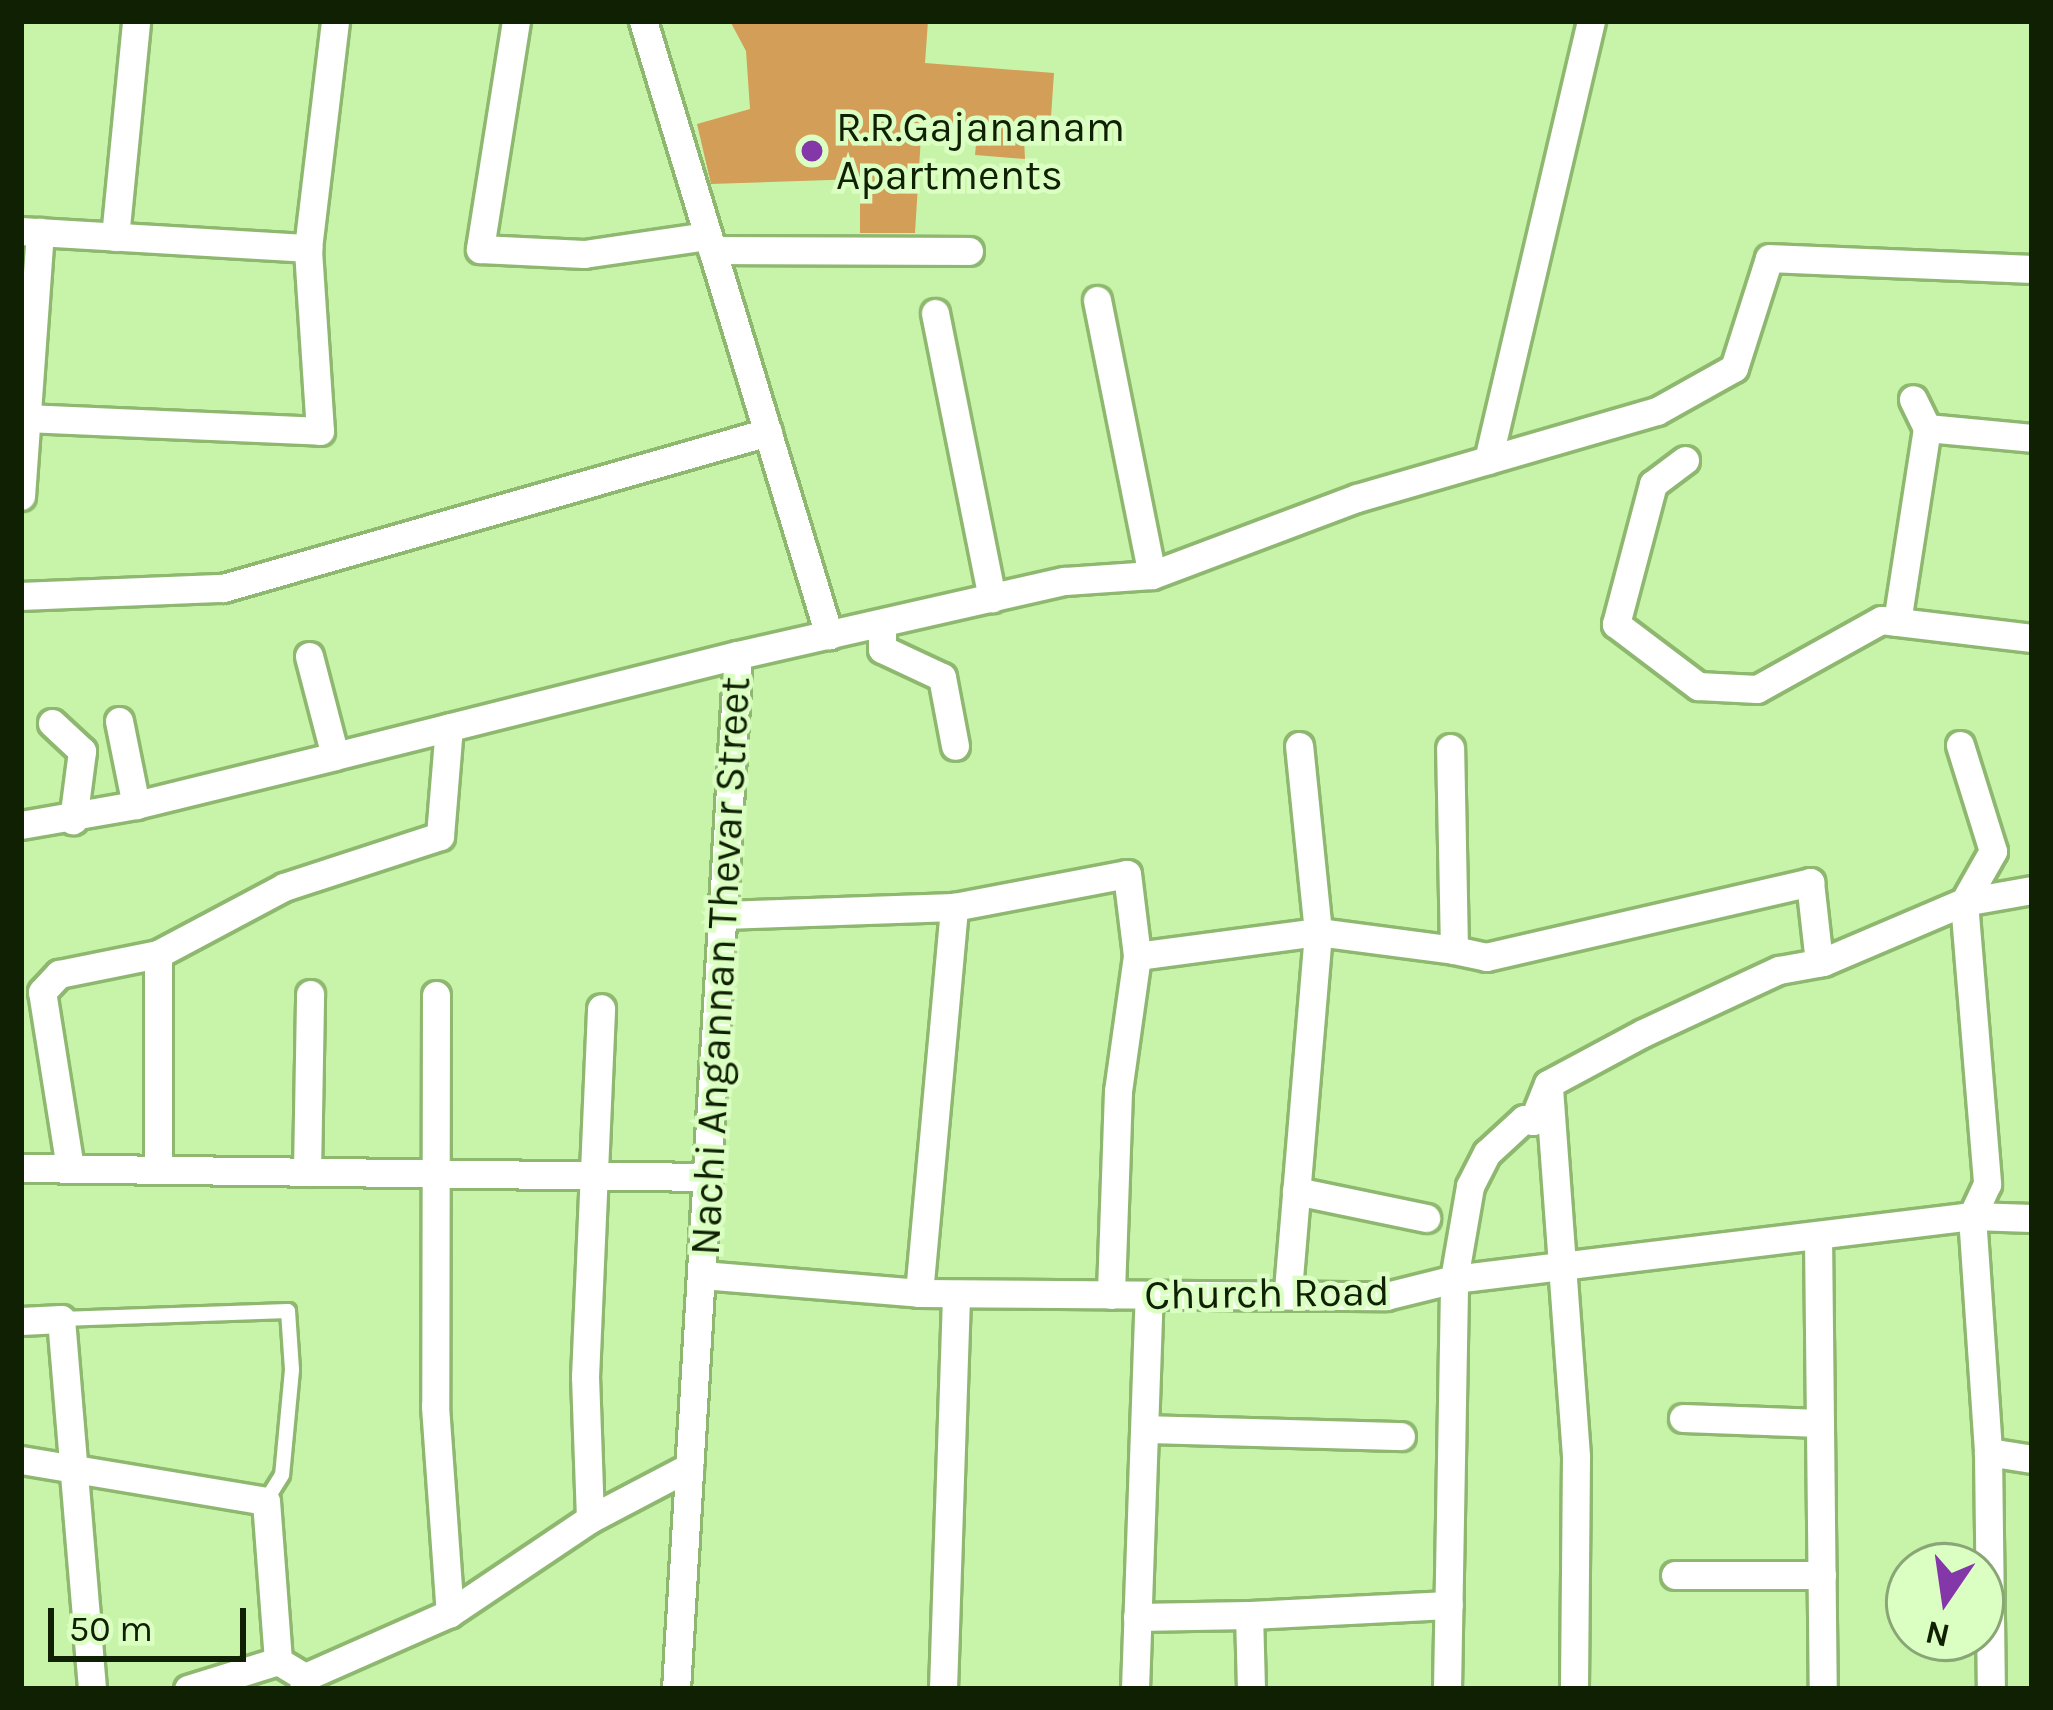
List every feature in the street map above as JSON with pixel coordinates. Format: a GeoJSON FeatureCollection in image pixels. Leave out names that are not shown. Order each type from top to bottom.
{"type":"FeatureCollection","features":[{"type":"Feature","properties":{"kind":"street"},"geometry":{"type":"LineString","coordinates":[[115,236],[136,21]]}},
{"type":"Feature","properties":{"kind":"street"},"geometry":{"type":"LineString","coordinates":[[25,409],[320,431],[308,248],[335,21]]}},
{"type":"Feature","properties":{"kind":"street"},"geometry":{"type":"LineString","coordinates":[[516,21],[480,249],[584,254],[710,243],[969,251]]}},
{"type":"Feature","properties":{"kind":"street"},"geometry":{"type":"LineString","coordinates":[[643,21],[829,634]]}},
{"type":"Feature","properties":{"kind":"street"},"geometry":{"type":"LineString","coordinates":[[1488,460],[1592,21]]}},
{"type":"Feature","properties":{"kind":"street"},"geometry":{"type":"LineString","coordinates":[[21,496],[30,231],[308,248]]}},
{"type":"Feature","properties":{"kind":"street","name":"Nachi Angannan Thevar Street"},"geometry":{"type":"LineString","coordinates":[[676,1689],[738,655],[1065,581],[1152,575],[1358,498],[1657,411],[1734,368],[1769,258],[2032,269]]}},
{"type":"Feature","properties":{"kind":"street"},"geometry":{"type":"LineString","coordinates":[[1097,300],[1152,575]]}},
{"type":"Feature","properties":{"kind":"street"},"geometry":{"type":"LineString","coordinates":[[935,313],[992,598]]}},
{"type":"Feature","properties":{"kind":"street"},"geometry":{"type":"LineString","coordinates":[[1898,622],[1927,428],[1912,399]]}},
{"type":"Feature","properties":{"kind":"street"},"geometry":{"type":"LineString","coordinates":[[1927,428],[2032,438]]}},
{"type":"Feature","properties":{"kind":"street"},"geometry":{"type":"LineString","coordinates":[[21,596],[223,588],[767,433]]}},
{"type":"Feature","properties":{"kind":"street"},"geometry":{"type":"LineString","coordinates":[[1684,460],[1653,484],[1616,624],[1698,686],[1757,689],[1881,620],[2032,638]]}},
{"type":"Feature","properties":{"kind":"street"},"geometry":{"type":"LineString","coordinates":[[882,623],[882,649],[942,677],[955,746]]}},
{"type":"Feature","properties":{"kind":"street"},"geometry":{"type":"LineString","coordinates":[[21,825],[73,820],[738,655]]}},
{"type":"Feature","properties":{"kind":"street"},"geometry":{"type":"LineString","coordinates":[[309,656],[335,756]]}},
{"type":"Feature","properties":{"kind":"street"},"geometry":{"type":"LineString","coordinates":[[119,721],[136,805]]}},
{"type":"Feature","properties":{"kind":"street"},"geometry":{"type":"LineString","coordinates":[[52,722],[82,751],[73,820]]}},
{"type":"Feature","properties":{"kind":"street"},"geometry":{"type":"LineString","coordinates":[[70,1168],[42,992],[59,974],[158,954],[284,886],[440,836],[449,727]]}},
{"type":"Feature","properties":{"kind":"street"},"geometry":{"type":"LineString","coordinates":[[1960,745],[1993,851],[1964,902],[1987,1184],[1972,1216],[1988,1452],[1991,1689]]}},
{"type":"Feature","properties":{"kind":"street"},"geometry":{"type":"LineString","coordinates":[[1288,1290],[1318,932],[1299,746]]}},
{"type":"Feature","properties":{"kind":"street"},"geometry":{"type":"LineString","coordinates":[[1450,748],[1454,950]]}},
{"type":"Feature","properties":{"kind":"street"},"geometry":{"type":"LineString","coordinates":[[723,915],[954,907],[1127,874],[1137,956],[1118,1091],[1111,1295]]}},
{"type":"Feature","properties":{"kind":"street"},"geometry":{"type":"LineString","coordinates":[[1137,956],[1318,932],[1486,957],[1810,882],[1819,962]]}},
{"type":"Feature","properties":{"kind":"street"},"geometry":{"type":"LineString","coordinates":[[1447,1689],[1454,1279],[1470,1186],[1497,1143],[1524,1119],[1533,1121],[1548,1084],[1779,970],[1819,962],[1964,902],[2032,890]]}},
{"type":"Feature","properties":{"kind":"street"},"geometry":{"type":"LineString","coordinates":[[920,1293],[954,907]]}},
{"type":"Feature","properties":{"kind":"street"},"geometry":{"type":"LineString","coordinates":[[158,954],[158,1169]]}},
{"type":"Feature","properties":{"kind":"street"},"geometry":{"type":"LineString","coordinates":[[307,1172],[310,994]]}},
{"type":"Feature","properties":{"kind":"street"},"geometry":{"type":"LineString","coordinates":[[436,994],[435,1406],[450,1613]]}},
{"type":"Feature","properties":{"kind":"street"},"geometry":{"type":"LineString","coordinates":[[590,1520],[585,1377],[601,1008]]}},
{"type":"Feature","properties":{"kind":"street"},"geometry":{"type":"LineString","coordinates":[[1548,1084],[1567,1265],[1574,1689]]}},
{"type":"Feature","properties":{"kind":"street"},"geometry":{"type":"LineString","coordinates":[[21,1168],[708,1177]]}},
{"type":"Feature","properties":{"kind":"street"},"geometry":{"type":"LineString","coordinates":[[1296,1191],[1426,1218]]}},
{"type":"Feature","properties":{"kind":"street","name":"Church Road"},"geometry":{"type":"LineString","coordinates":[[702,1275],[920,1293],[1149,1295],[1288,1290],[1386,1296],[1454,1279],[1972,1216],[2032,1218]]}},
{"type":"Feature","properties":{"kind":"street"},"geometry":{"type":"LineString","coordinates":[[1818,1235],[1823,1689]]}},
{"type":"Feature","properties":{"kind":"street"},"geometry":{"type":"LineString","coordinates":[[943,1689],[956,1294]]}},
{"type":"Feature","properties":{"kind":"street"},"geometry":{"type":"LineString","coordinates":[[1135,1689],[1149,1295]]}},
{"type":"Feature","properties":{"kind":"street"},"geometry":{"type":"LineString","coordinates":[[21,1321],[61,1319],[92,1689]]}},
{"type":"Feature","properties":{"kind":"street"},"geometry":{"type":"LineString","coordinates":[[1683,1418],[1820,1423]]}},
{"type":"Feature","properties":{"kind":"street"},"geometry":{"type":"LineString","coordinates":[[1144,1429],[1401,1436]]}},
{"type":"Feature","properties":{"kind":"street"},"geometry":{"type":"LineString","coordinates":[[1988,1452],[2032,1459]]}},
{"type":"Feature","properties":{"kind":"street"},"geometry":{"type":"LineString","coordinates":[[21,1460],[266,1501],[278,1661],[304,1683],[450,1613],[590,1520],[689,1467]]}},
{"type":"Feature","properties":{"kind":"street"},"geometry":{"type":"LineString","coordinates":[[1675,1575],[1822,1575]]}},
{"type":"Feature","properties":{"kind":"street"},"geometry":{"type":"LineString","coordinates":[[1137,1617],[1449,1605]]}},
{"type":"Feature","properties":{"kind":"street"},"geometry":{"type":"LineString","coordinates":[[1249,1615],[1251,1689]]}},
{"type":"Feature","properties":{"kind":"street"},"geometry":{"type":"LineString","coordinates":[[188,1689],[278,1661]]}},
{"type":"Feature","properties":{"kind":"lane"},"geometry":{"type":"LineString","coordinates":[[61,1319],[287,1311],[292,1370],[282,1475],[266,1501]]}},
{"type":"Feature","properties":{"kind":"building","name":"R.R.Gajananam Apartments"},"geometry":{"type":"Polygon","coordinates":[[[730,21],[928,21],[925,63],[1054,73],[1051,117],[1036,117],[1034,139],[1024,138],[1025,159],[975,155],[977,133],[922,120],[915,233],[860,233],[860,179],[711,184],[697,124],[750,109],[746,51],[730,21]]]}},
{"type":"Feature","properties":{"kind":"place","name":"R.R.Gajananam Apartments"},"geometry":{"type":"Point","coordinates":[812,151]}}]}
